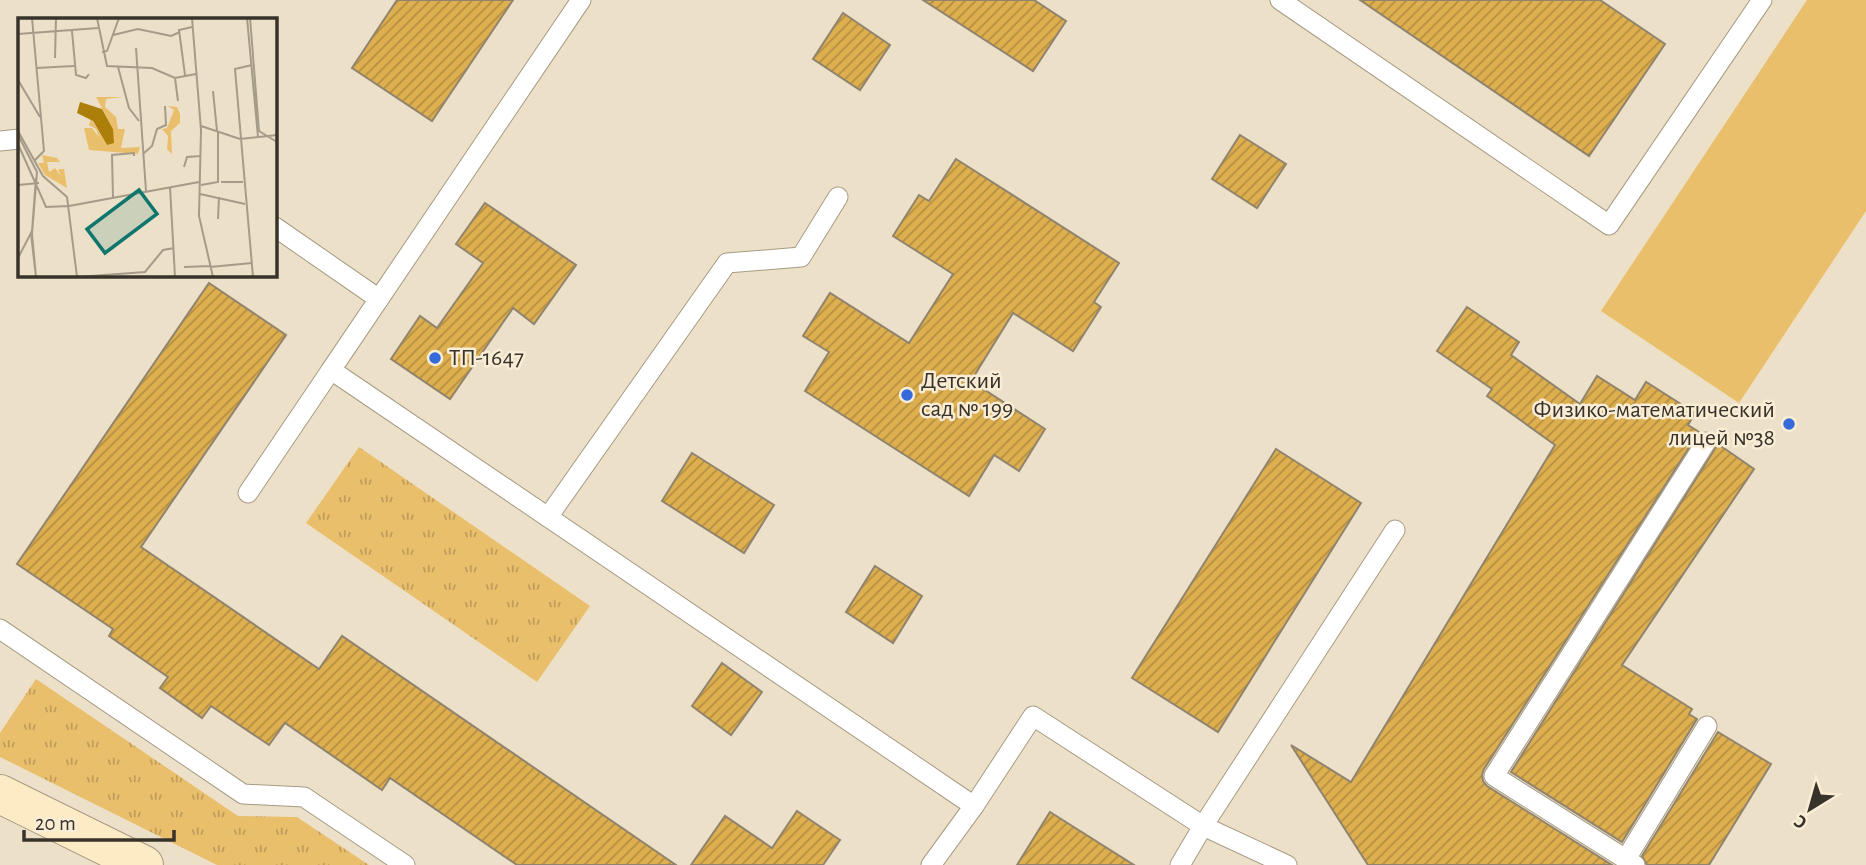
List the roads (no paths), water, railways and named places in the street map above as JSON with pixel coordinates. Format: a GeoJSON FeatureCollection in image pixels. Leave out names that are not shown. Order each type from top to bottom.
{"type":"FeatureCollection","features":[{"type":"Feature","properties":{"kind":"street"},"geometry":{"type":"LineString","coordinates":[[4,804],[144,865]]}},
{"type":"Feature","properties":{"kind":"lane"},"geometry":{"type":"LineString","coordinates":[[248,493],[581,0]]}},
{"type":"Feature","properties":{"kind":"lane"},"geometry":{"type":"LineString","coordinates":[[1280,0],[1609,225],[1762,0]]}},
{"type":"Feature","properties":{"kind":"lane"},"geometry":{"type":"LineString","coordinates":[[0,141],[18,139]]}},
{"type":"Feature","properties":{"kind":"lane"},"geometry":{"type":"LineString","coordinates":[[548,517],[727,263],[801,257],[838,197]]}},
{"type":"Feature","properties":{"kind":"lane"},"geometry":{"type":"LineString","coordinates":[[276,228],[379,299]]}},
{"type":"Feature","properties":{"kind":"lane"},"geometry":{"type":"LineString","coordinates":[[331,370],[974,806]]}},
{"type":"Feature","properties":{"kind":"lane"},"geometry":{"type":"LineString","coordinates":[[1706,442],[1494,776],[1631,862],[1707,726]]}},
{"type":"Feature","properties":{"kind":"lane"},"geometry":{"type":"LineString","coordinates":[[1180,865],[1395,530]]}},
{"type":"Feature","properties":{"kind":"lane"},"geometry":{"type":"LineString","coordinates":[[0,629],[243,794],[304,797],[405,865]]}},
{"type":"Feature","properties":{"kind":"lane"},"geometry":{"type":"LineString","coordinates":[[931,865],[974,806],[1033,716],[1203,826],[1287,865]]}},
{"type":"Feature","properties":{"kind":"place","name":"ТП-1647"},"geometry":{"type":"Point","coordinates":[435,358]}},
{"type":"Feature","properties":{"kind":"place","name":"Детский сад № 199"},"geometry":{"type":"Point","coordinates":[907,395]}},
{"type":"Feature","properties":{"kind":"place","name":"Физико-математический лицей №38"},"geometry":{"type":"Point","coordinates":[1789,424]}}]}
